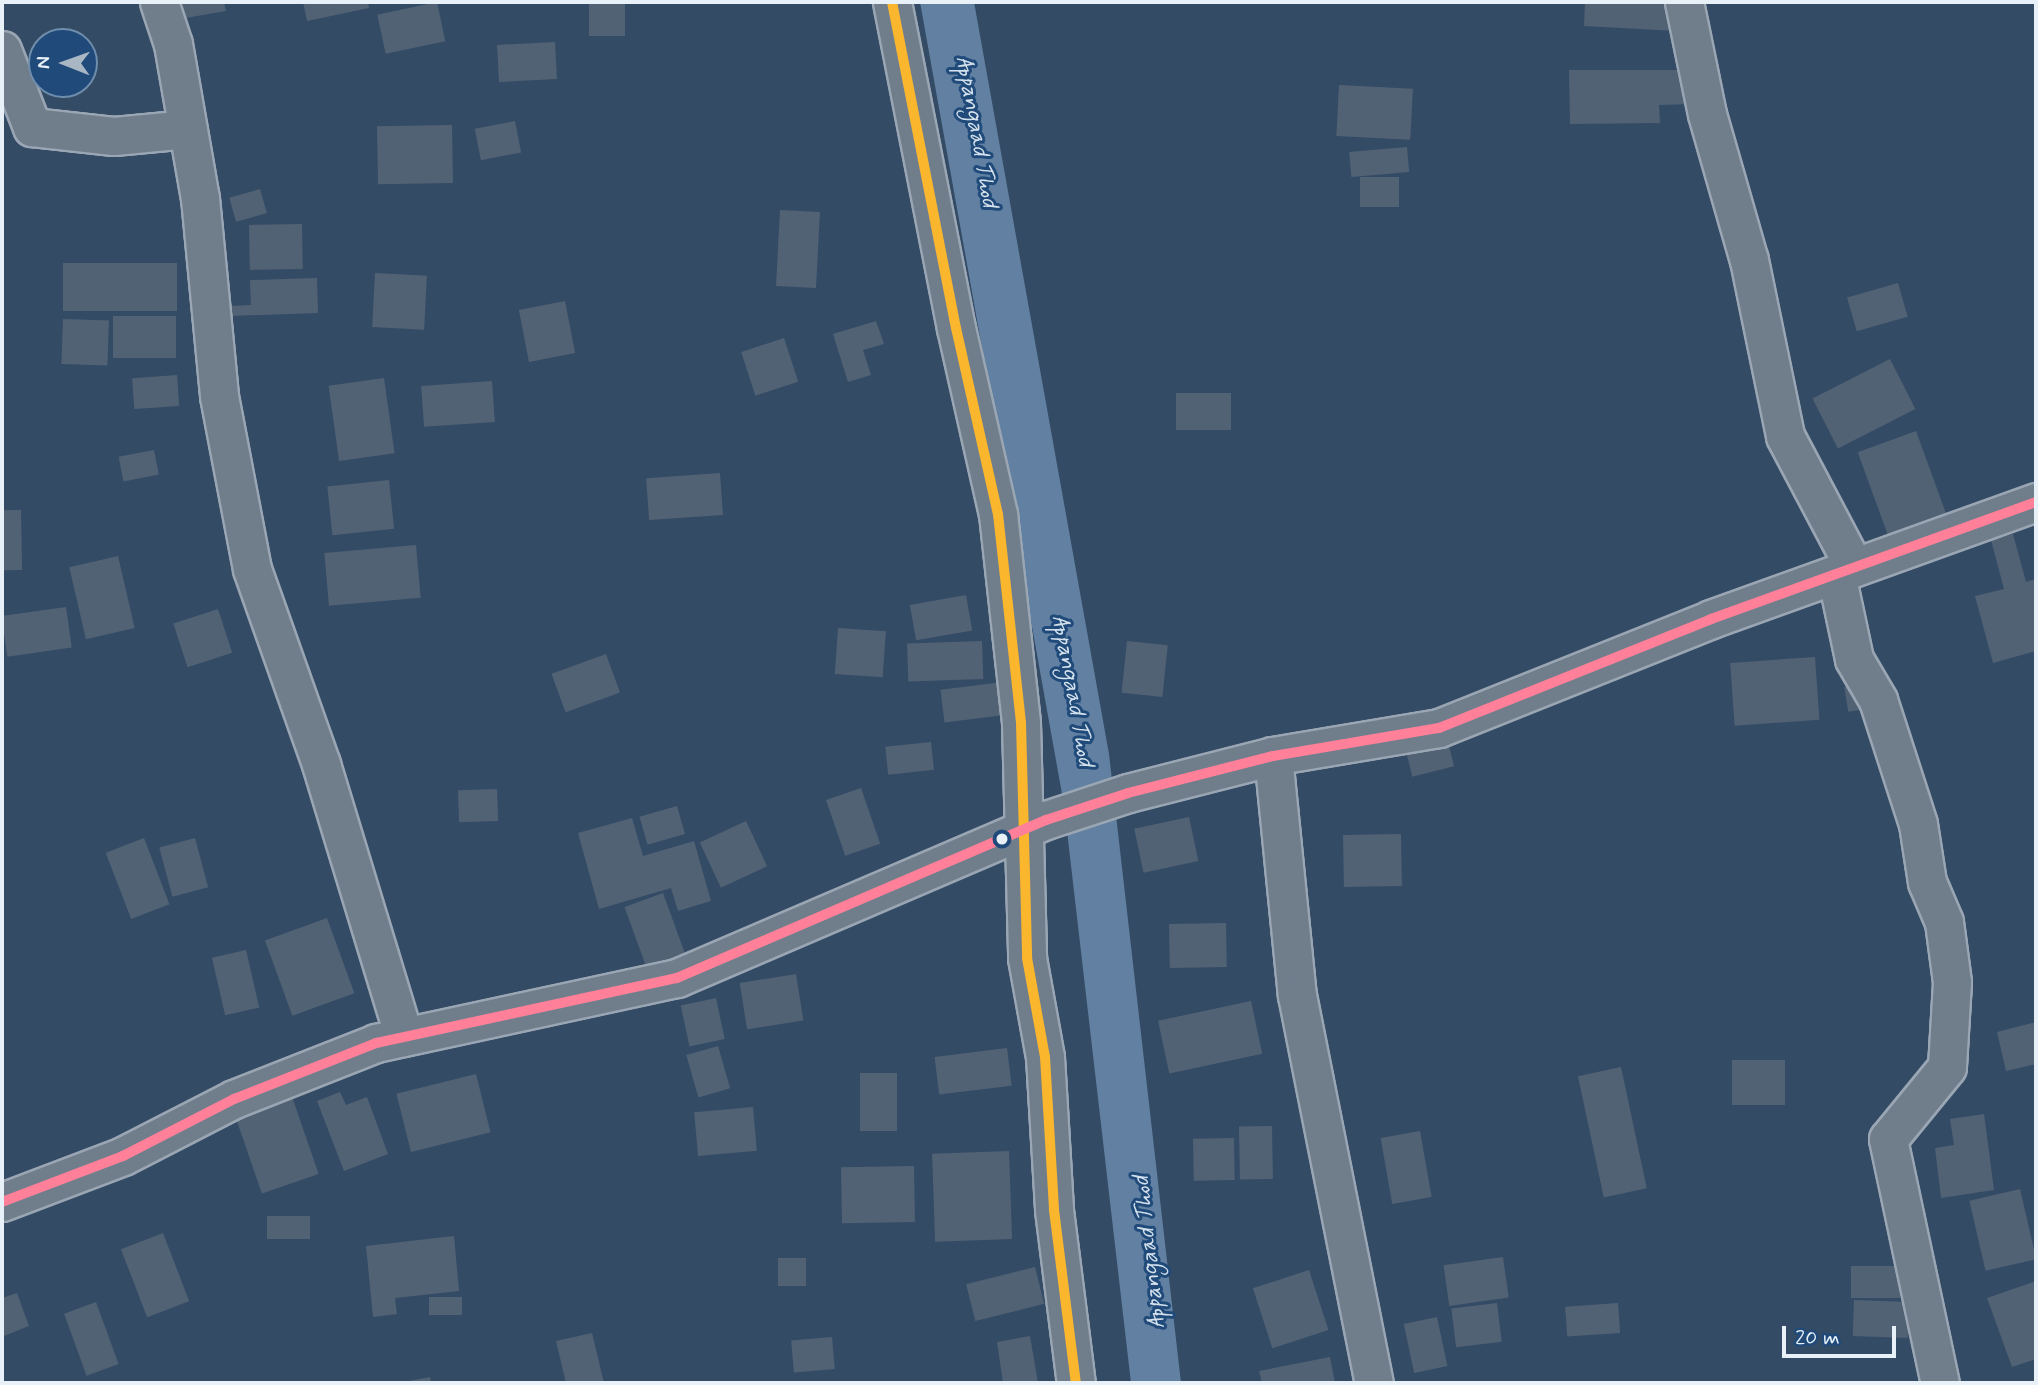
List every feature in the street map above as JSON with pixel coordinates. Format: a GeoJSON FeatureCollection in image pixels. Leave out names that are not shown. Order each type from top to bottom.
{"type":"FeatureCollection","features":[{"type":"Feature","properties":{"kind":"street"},"geometry":{"type":"LineString","coordinates":[[159,2],[173,44],[200,198],[219,397],[252,569],[321,764],[404,1037]]}},
{"type":"Feature","properties":{"kind":"street"},"geometry":{"type":"LineString","coordinates":[[892,2],[956,328],[998,514],[1021,723],[1036,825],[1027,958],[1045,1057],[1054,1210],[1076,1383]]}},
{"type":"Feature","properties":{"kind":"street"},"geometry":{"type":"LineString","coordinates":[[1685,2],[1707,114],[1749,260],[1785,436],[1845,571],[1854,659],[1878,700],[1918,824],[1927,882],[1944,922],[1952,982],[1947,1067],[1888,1139],[1940,1383]]}},
{"type":"Feature","properties":{"kind":"street"},"geometry":{"type":"LineString","coordinates":[[2,50],[32,127],[114,136],[188,129]]}},
{"type":"Feature","properties":{"kind":"street"},"geometry":{"type":"LineString","coordinates":[[2,1202],[123,1156],[234,1099],[376,1043],[677,978],[1036,825],[1128,793],[1273,756],[1439,728],[1845,571],[2036,502]]}},
{"type":"Feature","properties":{"kind":"street"},"geometry":{"type":"LineString","coordinates":[[1273,756],[1297,995],[1374,1383]]}},
{"type":"Feature","properties":{"kind":"water","name":"Appangaad Thod"},"geometry":{"type":"Polygon","coordinates":[[[920,2],[974,2],[1109,754],[1181,1383],[1131,1383],[1064,805],[920,2]]]}},
{"type":"Feature","properties":{"kind":"building"},"geometry":{"type":"Polygon","coordinates":[[[177,2],[224,2],[226,11],[180,19],[177,2]]]}},
{"type":"Feature","properties":{"kind":"building"},"geometry":{"type":"Polygon","coordinates":[[[303,2],[368,2],[369,8],[307,21],[303,2]]]}},
{"type":"Feature","properties":{"kind":"building"},"geometry":{"type":"Polygon","coordinates":[[[437,2],[445,41],[386,54],[377,15],[437,2]]]}},
{"type":"Feature","properties":{"kind":"building"},"geometry":{"type":"Polygon","coordinates":[[[589,2],[625,2],[625,36],[589,36],[589,2]]]}},
{"type":"Feature","properties":{"kind":"building"},"geometry":{"type":"Polygon","coordinates":[[[1585,2],[1678,2],[1677,31],[1584,26],[1585,2]]]}},
{"type":"Feature","properties":{"kind":"building"},"geometry":{"type":"Polygon","coordinates":[[[555,42],[557,79],[499,82],[497,45],[555,42]]]}},
{"type":"Feature","properties":{"kind":"building"},"geometry":{"type":"Polygon","coordinates":[[[1569,70],[1694,70],[1694,104],[1659,105],[1660,123],[1570,124],[1569,70]]]}},
{"type":"Feature","properties":{"kind":"building"},"geometry":{"type":"Polygon","coordinates":[[[1339,85],[1413,89],[1410,140],[1336,136],[1339,85]]]}},
{"type":"Feature","properties":{"kind":"building"},"geometry":{"type":"Polygon","coordinates":[[[515,121],[521,152],[481,160],[475,129],[515,121]]]}},
{"type":"Feature","properties":{"kind":"building"},"geometry":{"type":"Polygon","coordinates":[[[452,125],[453,183],[378,184],[377,126],[452,125]]]}},
{"type":"Feature","properties":{"kind":"building"},"geometry":{"type":"Polygon","coordinates":[[[1407,147],[1409,172],[1351,177],[1349,152],[1407,147]]]}},
{"type":"Feature","properties":{"kind":"building"},"geometry":{"type":"Polygon","coordinates":[[[1360,177],[1399,177],[1399,207],[1360,207],[1360,177]]]}},
{"type":"Feature","properties":{"kind":"building"},"geometry":{"type":"Polygon","coordinates":[[[260,189],[267,213],[236,222],[229,198],[260,189]]]}},
{"type":"Feature","properties":{"kind":"building"},"geometry":{"type":"Polygon","coordinates":[[[780,210],[820,212],[816,288],[776,286],[780,210]]]}},
{"type":"Feature","properties":{"kind":"building"},"geometry":{"type":"Polygon","coordinates":[[[302,224],[303,269],[250,270],[249,225],[302,224]]]}},
{"type":"Feature","properties":{"kind":"building"},"geometry":{"type":"Polygon","coordinates":[[[63,263],[177,263],[177,311],[63,311],[63,263]]]}},
{"type":"Feature","properties":{"kind":"building"},"geometry":{"type":"Polygon","coordinates":[[[375,273],[427,276],[424,330],[372,327],[375,273]]]}},
{"type":"Feature","properties":{"kind":"building"},"geometry":{"type":"Polygon","coordinates":[[[317,278],[318,313],[230,316],[230,306],[251,305],[250,280],[317,278]]]}},
{"type":"Feature","properties":{"kind":"building"},"geometry":{"type":"Polygon","coordinates":[[[1898,283],[1908,317],[1857,331],[1847,298],[1898,283]]]}},
{"type":"Feature","properties":{"kind":"building"},"geometry":{"type":"Polygon","coordinates":[[[565,301],[575,353],[529,362],[519,310],[565,301]]]}},
{"type":"Feature","properties":{"kind":"building"},"geometry":{"type":"Polygon","coordinates":[[[113,316],[176,316],[176,358],[113,358],[113,316]]]}},
{"type":"Feature","properties":{"kind":"building"},"geometry":{"type":"Polygon","coordinates":[[[63,319],[109,321],[107,366],[61,364],[63,319]]]}},
{"type":"Feature","properties":{"kind":"building"},"geometry":{"type":"Polygon","coordinates":[[[876,321],[884,344],[863,350],[871,375],[848,382],[833,334],[876,321]]]}},
{"type":"Feature","properties":{"kind":"building"},"geometry":{"type":"Polygon","coordinates":[[[784,338],[798,382],[755,396],[741,352],[784,338]]]}},
{"type":"Feature","properties":{"kind":"building"},"geometry":{"type":"Polygon","coordinates":[[[1890,359],[1915,409],[1838,448],[1812,398],[1890,359]]]}},
{"type":"Feature","properties":{"kind":"building"},"geometry":{"type":"Polygon","coordinates":[[[177,375],[179,406],[134,409],[132,378],[177,375]]]}},
{"type":"Feature","properties":{"kind":"building"},"geometry":{"type":"Polygon","coordinates":[[[384,378],[395,453],[339,461],[329,386],[384,378]]]}},
{"type":"Feature","properties":{"kind":"building"},"geometry":{"type":"Polygon","coordinates":[[[492,381],[495,422],[424,427],[421,386],[492,381]]]}},
{"type":"Feature","properties":{"kind":"building"},"geometry":{"type":"Polygon","coordinates":[[[1176,393],[1231,393],[1231,430],[1176,430],[1176,393]]]}},
{"type":"Feature","properties":{"kind":"building"},"geometry":{"type":"Polygon","coordinates":[[[1916,431],[1947,517],[1889,539],[1858,452],[1916,431]]]}},
{"type":"Feature","properties":{"kind":"building"},"geometry":{"type":"Polygon","coordinates":[[[154,450],[159,475],[123,481],[119,457],[154,450]]]}},
{"type":"Feature","properties":{"kind":"building"},"geometry":{"type":"Polygon","coordinates":[[[720,473],[723,515],[649,520],[646,478],[720,473]]]}},
{"type":"Feature","properties":{"kind":"building"},"geometry":{"type":"Polygon","coordinates":[[[389,480],[394,529],[332,535],[327,486],[389,480]]]}},
{"type":"Feature","properties":{"kind":"building"},"geometry":{"type":"Polygon","coordinates":[[[2,510],[21,510],[22,570],[3,570],[2,510]]]}},
{"type":"Feature","properties":{"kind":"building"},"geometry":{"type":"Polygon","coordinates":[[[2013,534],[2026,582],[2036,579],[2036,651],[1993,663],[1975,596],[2004,589],[1991,540],[2013,534]]]}},
{"type":"Feature","properties":{"kind":"building"},"geometry":{"type":"Polygon","coordinates":[[[416,545],[421,598],[329,606],[324,553],[416,545]]]}},
{"type":"Feature","properties":{"kind":"building"},"geometry":{"type":"Polygon","coordinates":[[[118,556],[135,628],[86,639],[69,567],[118,556]]]}},
{"type":"Feature","properties":{"kind":"building"},"geometry":{"type":"Polygon","coordinates":[[[966,595],[972,630],[916,640],[910,605],[966,595]]]}},
{"type":"Feature","properties":{"kind":"building"},"geometry":{"type":"Polygon","coordinates":[[[66,607],[72,648],[7,657],[2,616],[66,607]]]}},
{"type":"Feature","properties":{"kind":"building"},"geometry":{"type":"Polygon","coordinates":[[[218,609],[232,653],[188,667],[173,624],[218,609]]]}},
{"type":"Feature","properties":{"kind":"building"},"geometry":{"type":"Polygon","coordinates":[[[838,628],[886,631],[883,677],[835,674],[838,628]]]}},
{"type":"Feature","properties":{"kind":"building"},"geometry":{"type":"Polygon","coordinates":[[[982,641],[983,679],[908,682],[907,644],[982,641]]]}},
{"type":"Feature","properties":{"kind":"building"},"geometry":{"type":"Polygon","coordinates":[[[1127,641],[1168,645],[1162,697],[1122,693],[1127,641]]]}},
{"type":"Feature","properties":{"kind":"building"},"geometry":{"type":"Polygon","coordinates":[[[606,654],[620,693],[566,712],[551,674],[606,654]]]}},
{"type":"Feature","properties":{"kind":"building"},"geometry":{"type":"Polygon","coordinates":[[[1815,657],[1819,720],[1735,726],[1730,663],[1815,657]]]}},
{"type":"Feature","properties":{"kind":"building"},"geometry":{"type":"Polygon","coordinates":[[[1003,682],[1007,715],[944,722],[940,690],[1003,682]]]}},
{"type":"Feature","properties":{"kind":"building"},"geometry":{"type":"Polygon","coordinates":[[[1870,683],[1874,708],[1848,712],[1844,687],[1870,683]]]}},
{"type":"Feature","properties":{"kind":"building"},"geometry":{"type":"Polygon","coordinates":[[[931,742],[934,770],[888,775],[885,747],[931,742]]]}},
{"type":"Feature","properties":{"kind":"building"},"geometry":{"type":"Polygon","coordinates":[[[1448,742],[1454,766],[1412,777],[1406,752],[1448,742]]]}},
{"type":"Feature","properties":{"kind":"building"},"geometry":{"type":"Polygon","coordinates":[[[861,788],[880,844],[845,856],[826,800],[861,788]]]}},
{"type":"Feature","properties":{"kind":"building"},"geometry":{"type":"Polygon","coordinates":[[[497,789],[498,821],[459,822],[458,790],[497,789]]]}},
{"type":"Feature","properties":{"kind":"building"},"geometry":{"type":"Polygon","coordinates":[[[677,806],[685,834],[648,845],[640,817],[677,806]]]}},
{"type":"Feature","properties":{"kind":"building"},"geometry":{"type":"Polygon","coordinates":[[[1189,817],[1198,861],[1144,873],[1134,829],[1189,817]]]}},
{"type":"Feature","properties":{"kind":"building"},"geometry":{"type":"Polygon","coordinates":[[[632,818],[643,856],[694,841],[711,901],[678,911],[671,888],[599,909],[578,833],[632,818]]]}},
{"type":"Feature","properties":{"kind":"building"},"geometry":{"type":"Polygon","coordinates":[[[746,821],[767,866],[721,888],[700,843],[746,821]]]}},
{"type":"Feature","properties":{"kind":"building"},"geometry":{"type":"Polygon","coordinates":[[[1401,834],[1402,886],[1344,887],[1343,835],[1401,834]]]}},
{"type":"Feature","properties":{"kind":"building"},"geometry":{"type":"Polygon","coordinates":[[[144,838],[169,904],[131,919],[106,853],[144,838]]]}},
{"type":"Feature","properties":{"kind":"building"},"geometry":{"type":"Polygon","coordinates":[[[195,838],[208,887],[172,897],[159,848],[195,838]]]}},
{"type":"Feature","properties":{"kind":"building"},"geometry":{"type":"Polygon","coordinates":[[[663,893],[689,963],[650,977],[624,907],[663,893]]]}},
{"type":"Feature","properties":{"kind":"building"},"geometry":{"type":"Polygon","coordinates":[[[327,918],[354,993],[292,1016],[265,941],[327,918]]]}},
{"type":"Feature","properties":{"kind":"building"},"geometry":{"type":"Polygon","coordinates":[[[1226,923],[1227,967],[1170,968],[1169,924],[1226,923]]]}},
{"type":"Feature","properties":{"kind":"building"},"geometry":{"type":"Polygon","coordinates":[[[246,950],[259,1007],[225,1015],[212,958],[246,950]]]}},
{"type":"Feature","properties":{"kind":"building"},"geometry":{"type":"Polygon","coordinates":[[[796,974],[803,1020],[747,1029],[740,983],[796,974]]]}},
{"type":"Feature","properties":{"kind":"building"},"geometry":{"type":"Polygon","coordinates":[[[716,998],[725,1039],[690,1047],[681,1005],[716,998]]]}},
{"type":"Feature","properties":{"kind":"building"},"geometry":{"type":"Polygon","coordinates":[[[1251,1001],[1262,1054],[1169,1074],[1158,1021],[1251,1001]]]}},
{"type":"Feature","properties":{"kind":"building"},"geometry":{"type":"Polygon","coordinates":[[[2036,1022],[2036,1064],[2006,1071],[1997,1032],[2036,1022]]]}},
{"type":"Feature","properties":{"kind":"building"},"geometry":{"type":"Polygon","coordinates":[[[718,1046],[730,1088],[698,1097],[686,1055],[718,1046]]]}},
{"type":"Feature","properties":{"kind":"building"},"geometry":{"type":"Polygon","coordinates":[[[1007,1048],[1012,1086],[939,1095],[935,1057],[1007,1048]]]}},
{"type":"Feature","properties":{"kind":"building"},"geometry":{"type":"Polygon","coordinates":[[[1732,1060],[1785,1060],[1785,1105],[1732,1105],[1732,1060]]]}},
{"type":"Feature","properties":{"kind":"building"},"geometry":{"type":"Polygon","coordinates":[[[1621,1067],[1647,1188],[1604,1197],[1578,1076],[1621,1067]]]}},
{"type":"Feature","properties":{"kind":"building"},"geometry":{"type":"Polygon","coordinates":[[[860,1073],[897,1073],[897,1131],[860,1131],[860,1073]]]}},
{"type":"Feature","properties":{"kind":"building"},"geometry":{"type":"Polygon","coordinates":[[[476,1074],[491,1132],[411,1152],[396,1094],[476,1074]]]}},
{"type":"Feature","properties":{"kind":"building"},"geometry":{"type":"Polygon","coordinates":[[[289,1088],[319,1174],[262,1194],[232,1108],[289,1088]]]}},
{"type":"Feature","properties":{"kind":"building"},"geometry":{"type":"Polygon","coordinates":[[[340,1092],[346,1105],[367,1097],[388,1154],[344,1171],[317,1101],[340,1092]]]}},
{"type":"Feature","properties":{"kind":"building"},"geometry":{"type":"Polygon","coordinates":[[[753,1107],[757,1151],[698,1156],[694,1112],[753,1107]]]}},
{"type":"Feature","properties":{"kind":"building"},"geometry":{"type":"Polygon","coordinates":[[[1984,1114],[1994,1190],[1941,1198],[1935,1148],[1954,1145],[1950,1119],[1984,1114]]]}},
{"type":"Feature","properties":{"kind":"building"},"geometry":{"type":"Polygon","coordinates":[[[1272,1126],[1273,1179],[1240,1180],[1239,1127],[1272,1126]]]}},
{"type":"Feature","properties":{"kind":"building"},"geometry":{"type":"Polygon","coordinates":[[[1420,1131],[1432,1197],[1392,1204],[1381,1138],[1420,1131]]]}},
{"type":"Feature","properties":{"kind":"building"},"geometry":{"type":"Polygon","coordinates":[[[1234,1138],[1235,1180],[1194,1181],[1193,1139],[1234,1138]]]}},
{"type":"Feature","properties":{"kind":"building"},"geometry":{"type":"Polygon","coordinates":[[[1009,1151],[1012,1239],[935,1242],[932,1154],[1009,1151]]]}},
{"type":"Feature","properties":{"kind":"building"},"geometry":{"type":"Polygon","coordinates":[[[914,1166],[915,1222],[842,1223],[841,1167],[914,1166]]]}},
{"type":"Feature","properties":{"kind":"building"},"geometry":{"type":"Polygon","coordinates":[[[2020,1189],[2036,1259],[1986,1271],[1969,1201],[2020,1189]]]}},
{"type":"Feature","properties":{"kind":"building"},"geometry":{"type":"Polygon","coordinates":[[[267,1216],[310,1216],[310,1239],[267,1239],[267,1216]]]}},
{"type":"Feature","properties":{"kind":"building"},"geometry":{"type":"Polygon","coordinates":[[[163,1233],[189,1301],[147,1317],[121,1249],[163,1233]]]}},
{"type":"Feature","properties":{"kind":"building"},"geometry":{"type":"Polygon","coordinates":[[[454,1236],[459,1291],[395,1298],[397,1314],[373,1317],[366,1246],[454,1236]]]}},
{"type":"Feature","properties":{"kind":"building"},"geometry":{"type":"Polygon","coordinates":[[[1503,1257],[1509,1298],[1449,1306],[1444,1265],[1503,1257]]]}},
{"type":"Feature","properties":{"kind":"building"},"geometry":{"type":"Polygon","coordinates":[[[778,1258],[806,1258],[806,1286],[778,1286],[778,1258]]]}},
{"type":"Feature","properties":{"kind":"building"},"geometry":{"type":"Polygon","coordinates":[[[1851,1266],[1900,1266],[1900,1298],[1851,1298],[1851,1266]]]}},
{"type":"Feature","properties":{"kind":"building"},"geometry":{"type":"Polygon","coordinates":[[[1035,1267],[1044,1304],[975,1321],[966,1284],[1035,1267]]]}},
{"type":"Feature","properties":{"kind":"building"},"geometry":{"type":"Polygon","coordinates":[[[1309,1270],[1328,1330],[1272,1348],[1253,1288],[1309,1270]]]}},
{"type":"Feature","properties":{"kind":"building"},"geometry":{"type":"Polygon","coordinates":[[[2036,1281],[2036,1359],[2012,1367],[1987,1298],[2036,1281]]]}},
{"type":"Feature","properties":{"kind":"building"},"geometry":{"type":"Polygon","coordinates":[[[17,1293],[29,1326],[4,1336],[2,1298],[17,1293]]]}},
{"type":"Feature","properties":{"kind":"building"},"geometry":{"type":"Polygon","coordinates":[[[429,1297],[462,1297],[462,1315],[429,1315],[429,1297]]]}},
{"type":"Feature","properties":{"kind":"building"},"geometry":{"type":"Polygon","coordinates":[[[1854,1300],[1909,1302],[1908,1338],[1853,1336],[1854,1300]]]}},
{"type":"Feature","properties":{"kind":"building"},"geometry":{"type":"Polygon","coordinates":[[[96,1302],[119,1364],[87,1376],[64,1314],[96,1302]]]}},
{"type":"Feature","properties":{"kind":"building"},"geometry":{"type":"Polygon","coordinates":[[[1497,1303],[1502,1342],[1456,1347],[1451,1309],[1497,1303]]]}},
{"type":"Feature","properties":{"kind":"building"},"geometry":{"type":"Polygon","coordinates":[[[1618,1303],[1620,1333],[1567,1337],[1565,1307],[1618,1303]]]}},
{"type":"Feature","properties":{"kind":"building"},"geometry":{"type":"Polygon","coordinates":[[[1437,1317],[1447,1366],[1414,1373],[1404,1324],[1437,1317]]]}},
{"type":"Feature","properties":{"kind":"building"},"geometry":{"type":"Polygon","coordinates":[[[592,1333],[604,1383],[566,1383],[556,1341],[592,1333]]]}},
{"type":"Feature","properties":{"kind":"building"},"geometry":{"type":"Polygon","coordinates":[[[1030,1336],[1038,1383],[1003,1383],[997,1342],[1030,1336]]]}},
{"type":"Feature","properties":{"kind":"building"},"geometry":{"type":"Polygon","coordinates":[[[832,1337],[835,1369],[794,1372],[791,1341],[832,1337]]]}},
{"type":"Feature","properties":{"kind":"building"},"geometry":{"type":"Polygon","coordinates":[[[1330,1357],[1335,1383],[1262,1383],[1259,1371],[1330,1357]]]}},
{"type":"Feature","properties":{"kind":"building"},"geometry":{"type":"Polygon","coordinates":[[[430,1377],[431,1383],[409,1383],[409,1381],[430,1377]]]}},
{"type":"Feature","properties":{"kind":"transit line"},"geometry":{"type":"LineString","coordinates":[[892,2],[956,328],[998,514],[1021,723],[1027,958],[1045,1057],[1054,1210],[1076,1383]]}},
{"type":"Feature","properties":{"kind":"transit line"},"geometry":{"type":"LineString","coordinates":[[2,1202],[123,1156],[234,1099],[376,1043],[677,978],[1046,820],[1128,793],[1273,756],[1439,728],[1711,619],[2036,502]]}}]}
